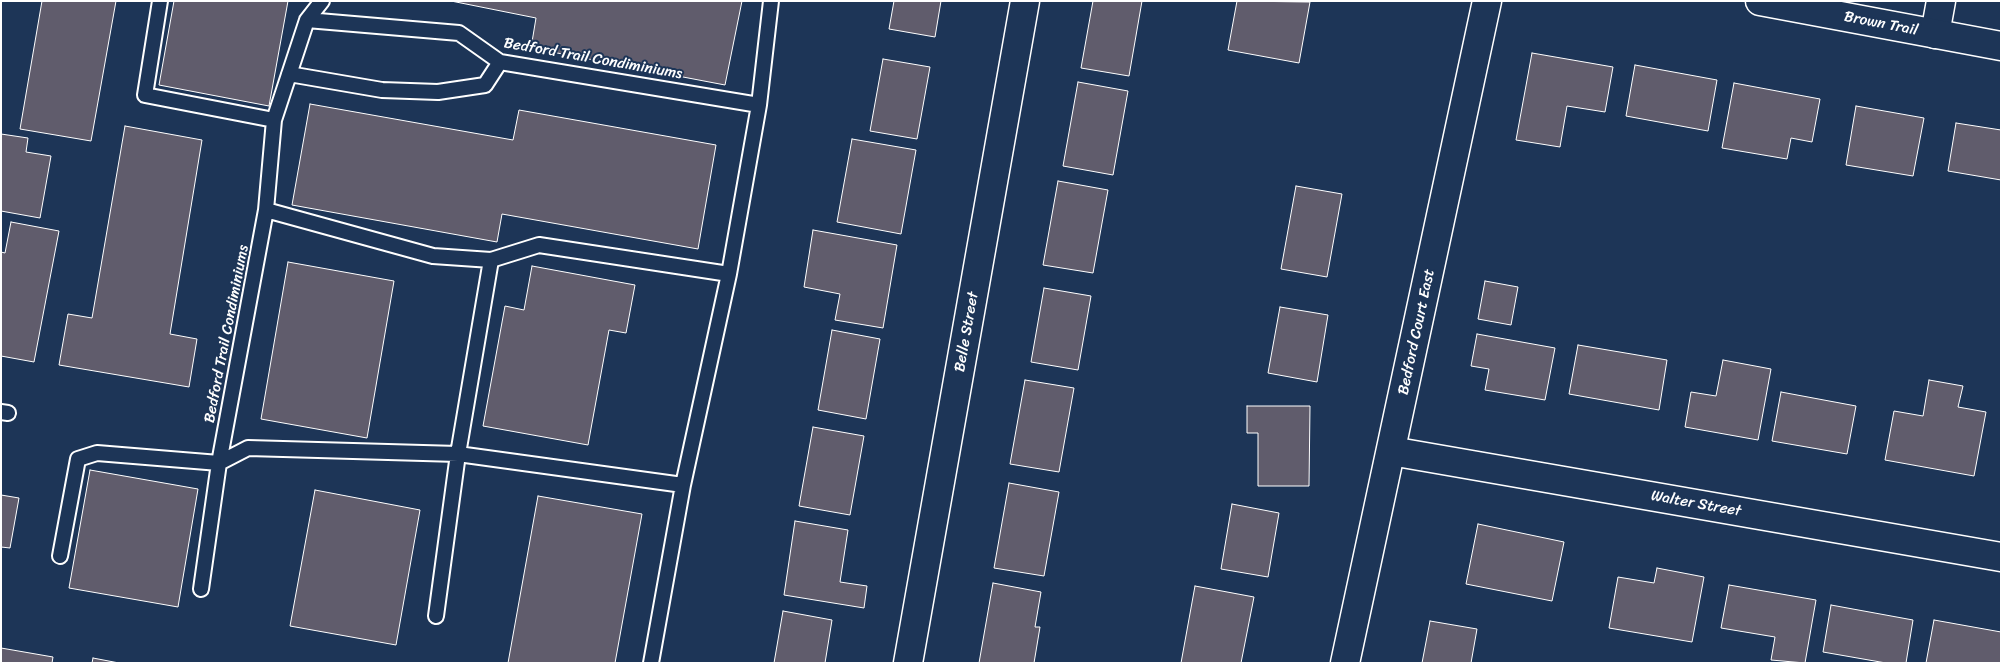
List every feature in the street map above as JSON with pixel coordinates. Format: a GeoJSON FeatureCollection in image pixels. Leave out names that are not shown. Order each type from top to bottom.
{"type":"FeatureCollection","features":[{"type":"Feature","properties":{"kind":"street","name":"Belle Street"},"geometry":{"type":"LineString","coordinates":[[908,663],[1025,1]]}},
{"type":"Feature","properties":{"kind":"street","name":"Bedford Court East"},"geometry":{"type":"LineString","coordinates":[[1345,663],[1487,1]]}},
{"type":"Feature","properties":{"kind":"street","name":"Brown Trail"},"geometry":{"type":"LineString","coordinates":[[1760,1],[2001,46]]}},
{"type":"Feature","properties":{"kind":"street"},"geometry":{"type":"LineString","coordinates":[[1935,34],[1941,1]]}},
{"type":"Feature","properties":{"kind":"street","name":"Walter Street"},"geometry":{"type":"LineString","coordinates":[[1391,451],[2001,557]]}},
{"type":"Feature","properties":{"kind":"lane"},"geometry":{"type":"LineString","coordinates":[[160,1],[145,95],[274,120]]}},
{"type":"Feature","properties":{"kind":"lane","name":"Bedford Trail Condiminiums"},"geometry":{"type":"LineString","coordinates":[[201,589],[219,464],[266,210],[274,120],[307,20],[322,1]]}},
{"type":"Feature","properties":{"kind":"lane"},"geometry":{"type":"LineString","coordinates":[[651,663],[683,485],[730,274],[759,105],[771,1]]}},
{"type":"Feature","properties":{"kind":"lane","name":"Bedford Trail Condiminiums"},"geometry":{"type":"LineString","coordinates":[[307,20],[459,34],[500,62],[759,105]]}},
{"type":"Feature","properties":{"kind":"lane"},"geometry":{"type":"LineString","coordinates":[[289,74],[382,90],[438,92],[485,85],[500,62]]}},
{"type":"Feature","properties":{"kind":"lane"},"geometry":{"type":"LineString","coordinates":[[266,210],[433,256],[491,260],[540,245],[730,274]]}},
{"type":"Feature","properties":{"kind":"lane"},"geometry":{"type":"LineString","coordinates":[[436,616],[458,454],[491,260]]}},
{"type":"Feature","properties":{"kind":"lane"},"geometry":{"type":"LineString","coordinates":[[60,556],[78,459],[97,452],[219,464],[248,448],[458,454],[683,485]]}},
{"type":"Feature","properties":{"kind":"building"},"geometry":{"type":"Polygon","coordinates":[[[42,1],[116,1],[91,141],[20,129],[42,1]]]}},
{"type":"Feature","properties":{"kind":"building"},"geometry":{"type":"Polygon","coordinates":[[[174,1],[288,1],[269,106],[159,85],[174,1]]]}},
{"type":"Feature","properties":{"kind":"building"},"geometry":{"type":"Polygon","coordinates":[[[451,1],[742,1],[725,85],[531,48],[536,18],[451,1]]]}},
{"type":"Feature","properties":{"kind":"building"},"geometry":{"type":"Polygon","coordinates":[[[894,1],[941,1],[935,37],[889,29],[894,1]]]}},
{"type":"Feature","properties":{"kind":"building"},"geometry":{"type":"Polygon","coordinates":[[[1093,1],[1142,1],[1129,76],[1081,68],[1093,1]]]}},
{"type":"Feature","properties":{"kind":"building"},"geometry":{"type":"Polygon","coordinates":[[[1237,1],[1310,2],[1299,63],[1228,50],[1237,1]]]}},
{"type":"Feature","properties":{"kind":"building"},"geometry":{"type":"Polygon","coordinates":[[[1532,53],[1613,67],[1605,112],[1567,106],[1560,147],[1516,140],[1532,53]]]}},
{"type":"Feature","properties":{"kind":"building"},"geometry":{"type":"Polygon","coordinates":[[[883,59],[930,67],[917,139],[870,131],[883,59]]]}},
{"type":"Feature","properties":{"kind":"building"},"geometry":{"type":"Polygon","coordinates":[[[1635,65],[1717,80],[1708,131],[1626,116],[1635,65]]]}},
{"type":"Feature","properties":{"kind":"building"},"geometry":{"type":"Polygon","coordinates":[[[1078,82],[1128,91],[1113,175],[1063,166],[1078,82]]]}},
{"type":"Feature","properties":{"kind":"building"},"geometry":{"type":"Polygon","coordinates":[[[1734,83],[1820,99],[1812,142],[1791,138],[1787,159],[1722,148],[1734,83]]]}},
{"type":"Feature","properties":{"kind":"building"},"geometry":{"type":"Polygon","coordinates":[[[310,104],[513,140],[519,110],[716,145],[698,249],[502,214],[497,242],[292,205],[310,104]]]}},
{"type":"Feature","properties":{"kind":"building"},"geometry":{"type":"Polygon","coordinates":[[[1856,106],[1924,118],[1913,176],[1846,165],[1856,106]]]}},
{"type":"Feature","properties":{"kind":"building"},"geometry":{"type":"Polygon","coordinates":[[[1956,123],[2001,130],[2001,180],[1948,171],[1956,123]]]}},
{"type":"Feature","properties":{"kind":"building"},"geometry":{"type":"Polygon","coordinates":[[[125,126],[202,140],[170,334],[197,339],[189,387],[59,365],[68,314],[92,318],[125,126]]]}},
{"type":"Feature","properties":{"kind":"building"},"geometry":{"type":"Polygon","coordinates":[[[1,134],[28,138],[26,152],[51,156],[40,218],[1,211],[1,134]]]}},
{"type":"Feature","properties":{"kind":"building"},"geometry":{"type":"Polygon","coordinates":[[[852,139],[916,150],[901,234],[837,222],[852,139]]]}},
{"type":"Feature","properties":{"kind":"building"},"geometry":{"type":"Polygon","coordinates":[[[1058,181],[1108,190],[1093,273],[1043,265],[1058,181]]]}},
{"type":"Feature","properties":{"kind":"building"},"geometry":{"type":"Polygon","coordinates":[[[1296,186],[1342,194],[1327,277],[1281,269],[1296,186]]]}},
{"type":"Feature","properties":{"kind":"building"},"geometry":{"type":"Polygon","coordinates":[[[11,222],[59,231],[34,362],[1,356],[1,252],[5,253],[11,222]]]}},
{"type":"Feature","properties":{"kind":"building"},"geometry":{"type":"Polygon","coordinates":[[[813,230],[897,245],[883,328],[835,320],[840,294],[804,287],[813,230]]]}},
{"type":"Feature","properties":{"kind":"building"},"geometry":{"type":"Polygon","coordinates":[[[288,262],[394,281],[367,438],[261,419],[288,262]]]}},
{"type":"Feature","properties":{"kind":"building"},"geometry":{"type":"Polygon","coordinates":[[[532,266],[635,285],[626,333],[609,330],[588,445],[483,426],[505,306],[524,310],[532,266]]]}},
{"type":"Feature","properties":{"kind":"building"},"geometry":{"type":"Polygon","coordinates":[[[1485,281],[1518,287],[1511,325],[1478,319],[1485,281]]]}},
{"type":"Feature","properties":{"kind":"building"},"geometry":{"type":"Polygon","coordinates":[[[1044,288],[1091,296],[1078,370],[1031,362],[1044,288]]]}},
{"type":"Feature","properties":{"kind":"building"},"geometry":{"type":"Polygon","coordinates":[[[1280,307],[1328,315],[1317,382],[1268,373],[1280,307]]]}},
{"type":"Feature","properties":{"kind":"building"},"geometry":{"type":"Polygon","coordinates":[[[832,330],[880,339],[866,419],[818,410],[832,330]]]}},
{"type":"Feature","properties":{"kind":"building"},"geometry":{"type":"Polygon","coordinates":[[[1477,334],[1555,348],[1545,400],[1485,390],[1489,369],[1471,366],[1477,334]]]}},
{"type":"Feature","properties":{"kind":"building"},"geometry":{"type":"Polygon","coordinates":[[[1578,345],[1667,360],[1659,410],[1569,394],[1578,345]]]}},
{"type":"Feature","properties":{"kind":"building"},"geometry":{"type":"Polygon","coordinates":[[[1723,360],[1771,369],[1758,440],[1685,427],[1691,392],[1716,396],[1723,360]]]}},
{"type":"Feature","properties":{"kind":"building"},"geometry":{"type":"Polygon","coordinates":[[[1025,380],[1074,388],[1059,472],[1010,464],[1025,380]]]}},
{"type":"Feature","properties":{"kind":"building"},"geometry":{"type":"Polygon","coordinates":[[[1929,380],[1963,386],[1958,407],[1986,412],[1974,476],[1885,460],[1894,411],[1923,416],[1929,380]]]}},
{"type":"Feature","properties":{"kind":"building"},"geometry":{"type":"Polygon","coordinates":[[[1781,392],[1856,406],[1847,454],[1772,441],[1781,392]]]}},
{"type":"Feature","properties":{"kind":"building"},"geometry":{"type":"Polygon","coordinates":[[[1247,406],[1310,406],[1309,486],[1258,486],[1258,433],[1247,433],[1247,406]]]}},
{"type":"Feature","properties":{"kind":"building"},"geometry":{"type":"Polygon","coordinates":[[[813,427],[864,436],[850,515],[799,506],[813,427]]]}},
{"type":"Feature","properties":{"kind":"building"},"geometry":{"type":"Polygon","coordinates":[[[90,470],[198,489],[178,607],[69,588],[90,470]]]}},
{"type":"Feature","properties":{"kind":"building"},"geometry":{"type":"Polygon","coordinates":[[[1009,483],[1059,492],[1044,576],[994,568],[1009,483]]]}},
{"type":"Feature","properties":{"kind":"building"},"geometry":{"type":"Polygon","coordinates":[[[315,490],[420,510],[396,645],[290,626],[315,490]]]}},
{"type":"Feature","properties":{"kind":"building"},"geometry":{"type":"Polygon","coordinates":[[[1,495],[19,498],[10,548],[1,547],[1,495]]]}},
{"type":"Feature","properties":{"kind":"building"},"geometry":{"type":"Polygon","coordinates":[[[538,496],[642,514],[615,663],[508,663],[538,496]]]}},
{"type":"Feature","properties":{"kind":"building"},"geometry":{"type":"Polygon","coordinates":[[[1232,504],[1279,513],[1268,577],[1221,569],[1232,504]]]}},
{"type":"Feature","properties":{"kind":"building"},"geometry":{"type":"Polygon","coordinates":[[[795,521],[848,530],[840,582],[867,586],[864,608],[784,595],[795,521]]]}},
{"type":"Feature","properties":{"kind":"building"},"geometry":{"type":"Polygon","coordinates":[[[1478,524],[1564,542],[1552,601],[1466,584],[1478,524]]]}},
{"type":"Feature","properties":{"kind":"building"},"geometry":{"type":"Polygon","coordinates":[[[1657,568],[1704,577],[1692,642],[1609,628],[1618,577],[1654,583],[1657,568]]]}},
{"type":"Feature","properties":{"kind":"building"},"geometry":{"type":"Polygon","coordinates":[[[993,583],[1041,592],[1035,627],[1040,627],[1034,663],[979,663],[993,583]]]}},
{"type":"Feature","properties":{"kind":"building"},"geometry":{"type":"Polygon","coordinates":[[[1729,585],[1816,600],[1805,663],[1771,660],[1775,637],[1721,628],[1729,585]]]}},
{"type":"Feature","properties":{"kind":"building"},"geometry":{"type":"Polygon","coordinates":[[[1195,586],[1254,597],[1241,663],[1181,663],[1195,586]]]}},
{"type":"Feature","properties":{"kind":"building"},"geometry":{"type":"Polygon","coordinates":[[[1831,605],[1913,620],[1906,663],[1886,663],[1823,652],[1831,605]]]}},
{"type":"Feature","properties":{"kind":"building"},"geometry":{"type":"Polygon","coordinates":[[[783,611],[832,620],[825,663],[774,663],[783,611]]]}},
{"type":"Feature","properties":{"kind":"building"},"geometry":{"type":"Polygon","coordinates":[[[1934,620],[2001,632],[2001,663],[1926,663],[1934,620]]]}},
{"type":"Feature","properties":{"kind":"building"},"geometry":{"type":"Polygon","coordinates":[[[1430,621],[1477,629],[1471,663],[1422,663],[1430,621]]]}},
{"type":"Feature","properties":{"kind":"building"},"geometry":{"type":"Polygon","coordinates":[[[1,648],[53,657],[52,663],[1,663],[1,648]]]}},
{"type":"Feature","properties":{"kind":"building"},"geometry":{"type":"Polygon","coordinates":[[[93,658],[119,663],[92,663],[93,658]]]}}]}
